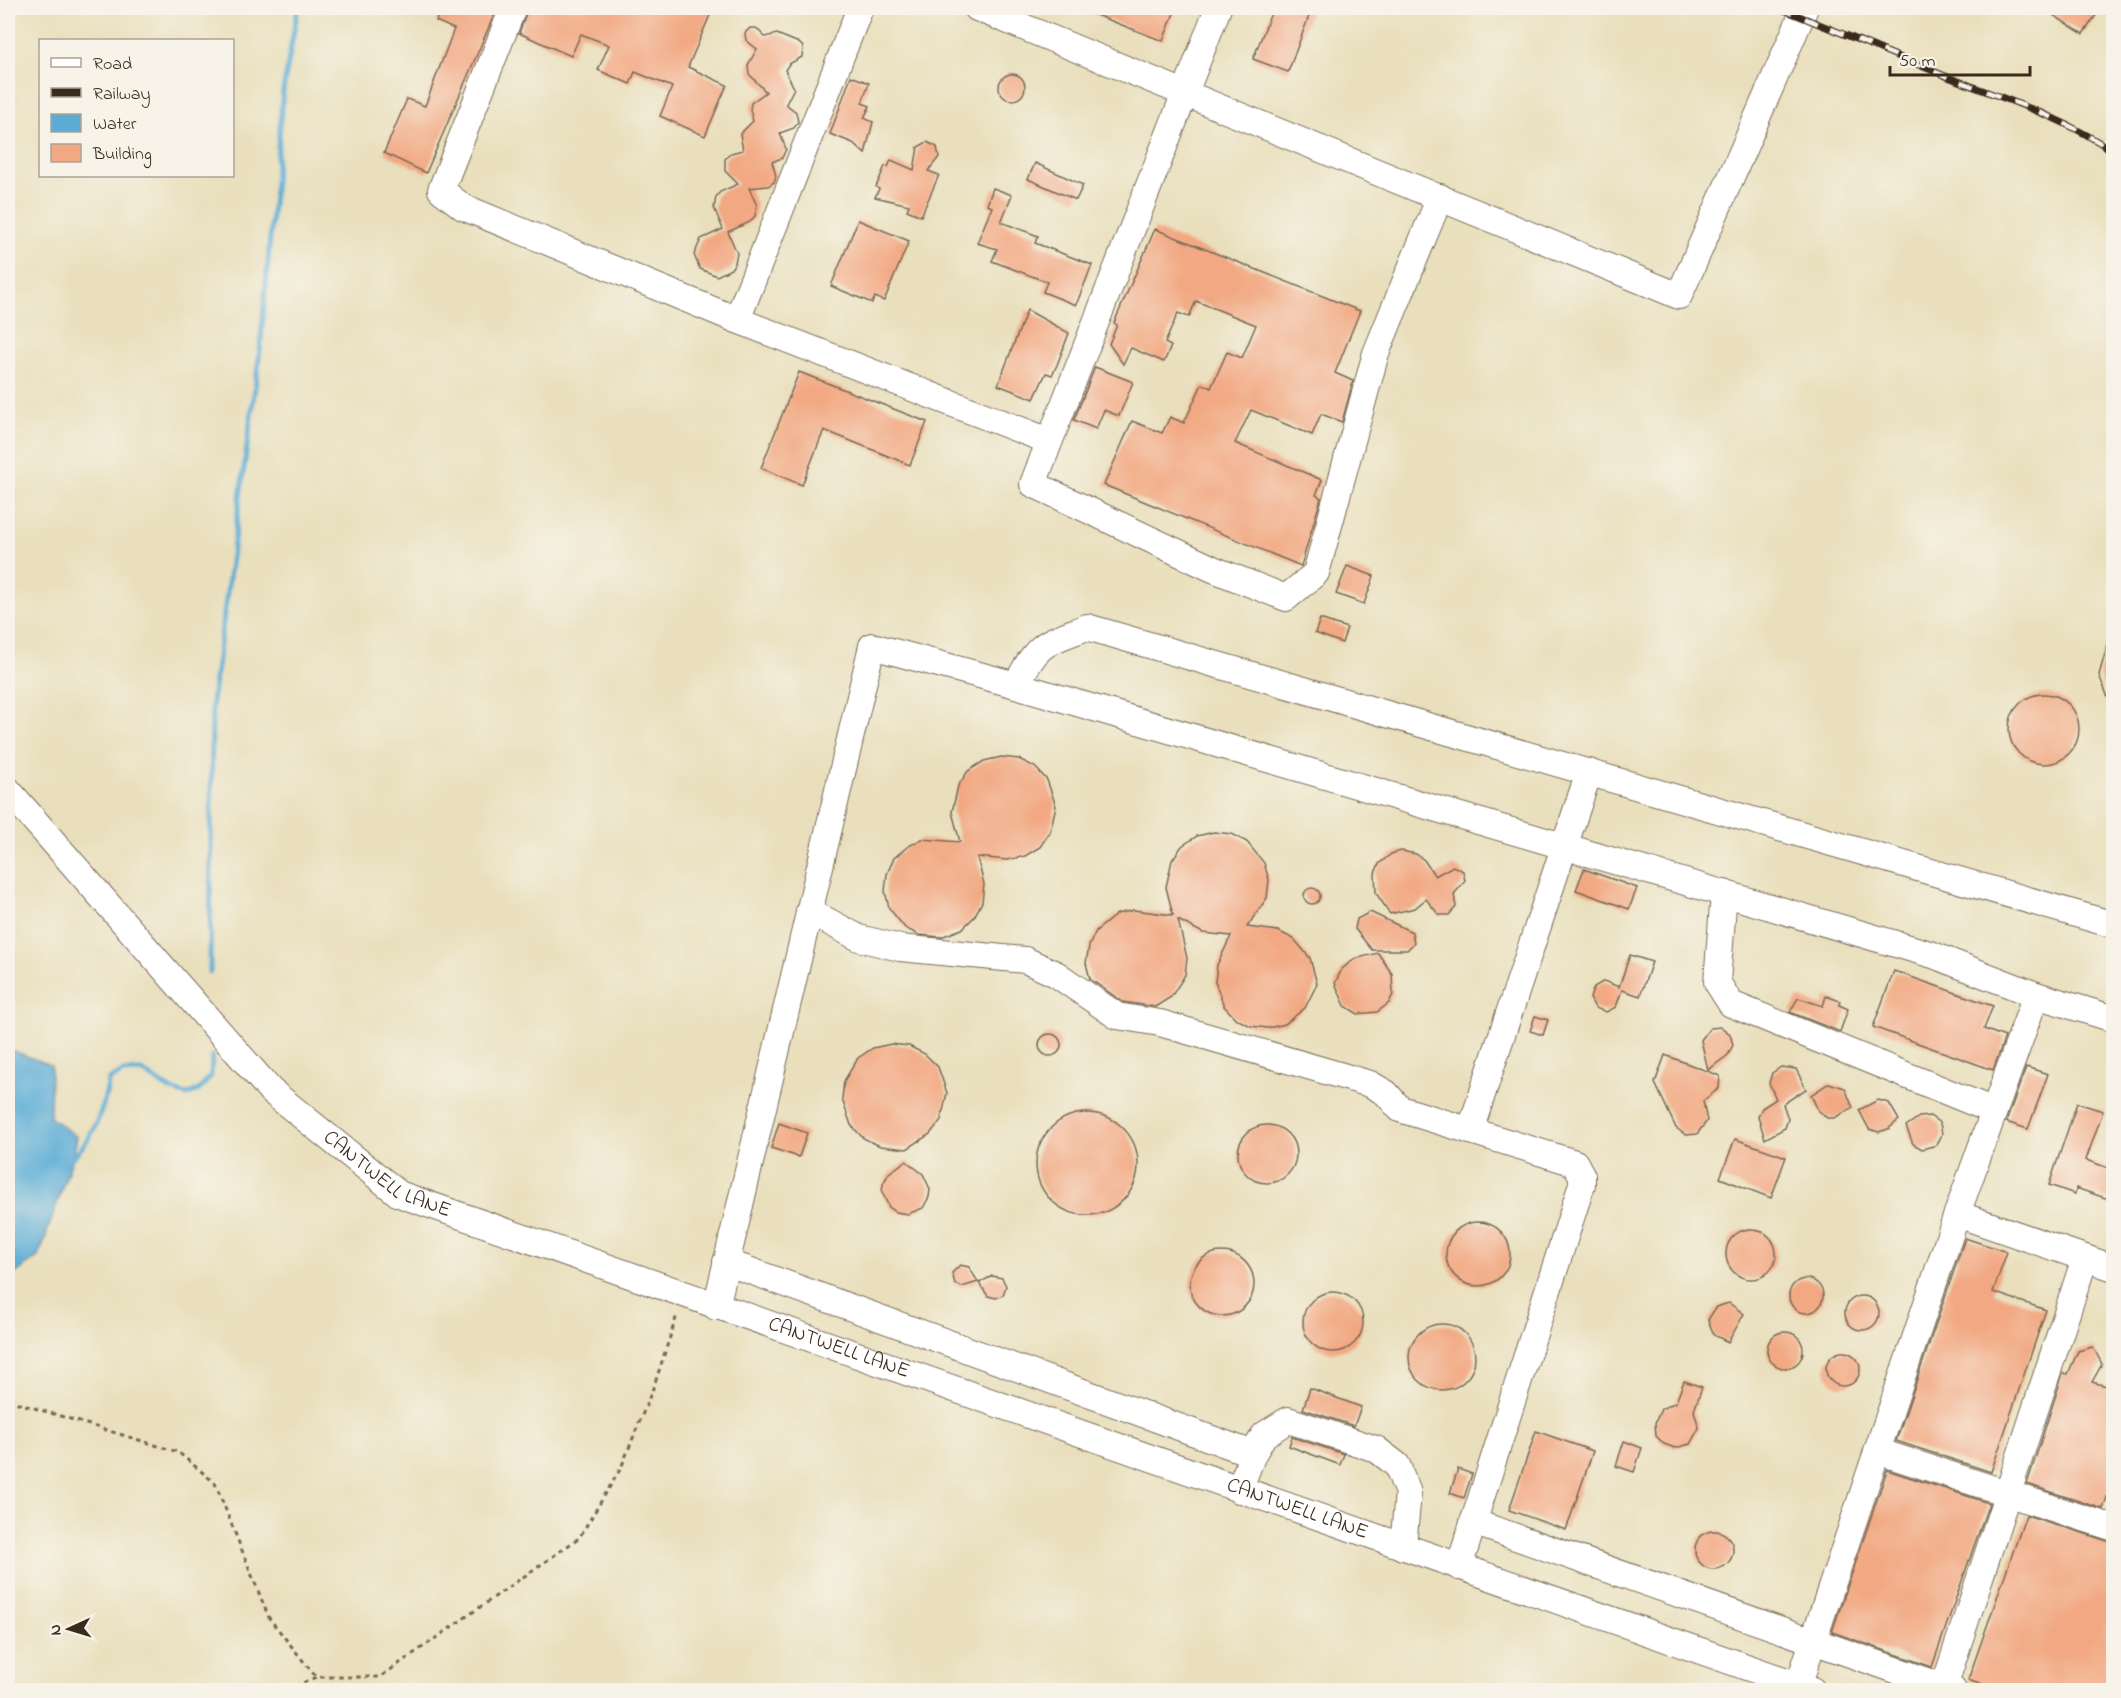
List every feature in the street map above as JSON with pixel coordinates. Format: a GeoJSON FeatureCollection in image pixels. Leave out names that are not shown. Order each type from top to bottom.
{"type":"FeatureCollection","features":[{"type":"Feature","properties":{"kind":"street"},"geometry":{"type":"LineString","coordinates":[[513,8],[441,190],[463,207],[737,320],[1049,441]]}},
{"type":"Feature","properties":{"kind":"street"},"geometry":{"type":"LineString","coordinates":[[737,320],[860,8]]}},
{"type":"Feature","properties":{"kind":"street"},"geometry":{"type":"LineString","coordinates":[[977,8],[1679,296],[1805,8]]}},
{"type":"Feature","properties":{"kind":"street"},"geometry":{"type":"LineString","coordinates":[[1218,8],[1033,484],[1213,569],[1286,598],[1316,573],[1376,353],[1440,197]]}},
{"type":"Feature","properties":{"kind":"street"},"geometry":{"type":"LineString","coordinates":[[1016,685],[1034,652],[1049,641],[1087,627],[2114,925]]}},
{"type":"Feature","properties":{"kind":"street"},"geometry":{"type":"LineString","coordinates":[[716,1307],[872,646],[1016,685],[1933,955],[2036,995],[2114,1020]]}},
{"type":"Feature","properties":{"kind":"street"},"geometry":{"type":"LineString","coordinates":[[1470,1131],[1589,772]]}},
{"type":"Feature","properties":{"kind":"street","name":"CANTWELL LANE"},"geometry":{"type":"LineString","coordinates":[[8,790],[271,1091],[399,1194],[683,1296],[1805,1688]]}},
{"type":"Feature","properties":{"kind":"street"},"geometry":{"type":"LineString","coordinates":[[1724,893],[1717,982],[1731,1004],[1994,1111]]}},
{"type":"Feature","properties":{"kind":"street"},"geometry":{"type":"LineString","coordinates":[[809,911],[859,938],[900,948],[1025,960],[1056,974],[1117,1016],[1160,1023],[1370,1084],[1386,1093],[1400,1110],[1575,1163],[1582,1176],[1582,1184],[1459,1567]]}},
{"type":"Feature","properties":{"kind":"street"},"geometry":{"type":"LineString","coordinates":[[1805,1688],[1813,1641],[1957,1214],[2036,995]]}},
{"type":"Feature","properties":{"kind":"street"},"geometry":{"type":"LineString","coordinates":[[1957,1214],[2114,1268]]}},
{"type":"Feature","properties":{"kind":"street"},"geometry":{"type":"LineString","coordinates":[[1473,1522],[1947,1689],[2085,1258]]}},
{"type":"Feature","properties":{"kind":"street"},"geometry":{"type":"LineString","coordinates":[[726,1262],[1253,1454]]}},
{"type":"Feature","properties":{"kind":"street"},"geometry":{"type":"LineString","coordinates":[[1239,1490],[1253,1454],[1264,1434],[1288,1420],[1376,1449],[1397,1465],[1408,1493],[1403,1547]]}},
{"type":"Feature","properties":{"kind":"street"},"geometry":{"type":"LineString","coordinates":[[1877,1451],[2114,1528]]}},
{"type":"Feature","properties":{"kind":"path"},"geometry":{"type":"LineString","coordinates":[[287,1690],[316,1677],[380,1677],[579,1538],[621,1468],[655,1383],[683,1296]]}},
{"type":"Feature","properties":{"kind":"path"},"geometry":{"type":"LineString","coordinates":[[8,1400],[178,1452],[215,1483],[269,1618],[316,1677]]}},
{"type":"Feature","properties":{"kind":"water"},"geometry":{"type":"Polygon","coordinates":[[[8,1049],[51,1065],[50,1117],[77,1137],[73,1157],[39,1256],[8,1279],[8,1049]]]}},
{"type":"Feature","properties":{"kind":"building"},"geometry":{"type":"Polygon","coordinates":[[[441,8],[497,8],[426,173],[384,153],[407,99],[425,106],[454,29],[436,21],[441,8]]]}},
{"type":"Feature","properties":{"kind":"building"},"geometry":{"type":"Polygon","coordinates":[[[528,8],[713,8],[688,67],[727,85],[705,136],[660,116],[672,87],[635,72],[630,84],[598,70],[609,45],[581,34],[571,56],[519,33],[528,8]]]}},
{"type":"Feature","properties":{"kind":"building"},"geometry":{"type":"Polygon","coordinates":[[[1078,8],[1176,8],[1163,41],[1078,8]]]}},
{"type":"Feature","properties":{"kind":"building"},"geometry":{"type":"Polygon","coordinates":[[[1273,8],[1312,8],[1288,72],[1253,59],[1273,8]]]}},
{"type":"Feature","properties":{"kind":"building"},"geometry":{"type":"Polygon","coordinates":[[[2042,8],[2101,8],[2083,34],[2042,8]]]}},
{"type":"Feature","properties":{"kind":"building"},"geometry":{"type":"Polygon","coordinates":[[[750,28],[756,28],[765,37],[777,34],[803,47],[802,57],[789,64],[785,70],[794,88],[786,104],[796,112],[798,122],[794,128],[780,133],[786,149],[782,158],[772,162],[776,176],[774,182],[768,186],[749,188],[757,206],[755,216],[750,222],[728,232],[737,253],[735,263],[731,269],[717,276],[700,269],[694,255],[701,239],[723,229],[714,208],[716,197],[720,192],[738,184],[725,171],[725,159],[731,153],[743,150],[740,134],[753,121],[751,103],[766,92],[749,74],[748,65],[757,49],[746,40],[745,33],[750,28]]]}},
{"type":"Feature","properties":{"kind":"building"},"geometry":{"type":"Polygon","coordinates":[[[1012,74],[1021,78],[1025,87],[1021,96],[1012,100],[1003,96],[999,87],[1003,78],[1012,74]]]}},
{"type":"Feature","properties":{"kind":"building"},"geometry":{"type":"Polygon","coordinates":[[[851,76],[869,83],[862,103],[870,106],[864,118],[873,122],[865,154],[853,143],[830,134],[851,76]]]}},
{"type":"Feature","properties":{"kind":"building"},"geometry":{"type":"Polygon","coordinates":[[[927,142],[937,147],[939,157],[928,171],[939,175],[921,216],[907,210],[909,205],[875,197],[879,189],[876,187],[885,166],[888,167],[891,160],[914,170],[918,147],[927,142]]]}},
{"type":"Feature","properties":{"kind":"building"},"geometry":{"type":"Polygon","coordinates":[[[1035,163],[1083,185],[1076,200],[1028,179],[1035,163]]]}},
{"type":"Feature","properties":{"kind":"building"},"geometry":{"type":"Polygon","coordinates":[[[993,188],[1012,195],[1001,222],[1038,236],[1035,243],[1092,265],[1076,305],[1043,292],[1047,282],[992,261],[997,249],[977,243],[992,207],[987,205],[993,188]]]}},
{"type":"Feature","properties":{"kind":"building"},"geometry":{"type":"Polygon","coordinates":[[[858,220],[909,241],[884,301],[875,297],[872,303],[831,286],[858,220]]]}},
{"type":"Feature","properties":{"kind":"building"},"geometry":{"type":"Polygon","coordinates":[[[1155,229],[1360,311],[1335,373],[1353,381],[1342,422],[1321,414],[1312,435],[1251,410],[1235,443],[1322,480],[1316,495],[1321,498],[1301,566],[1104,485],[1132,421],[1162,433],[1170,417],[1184,423],[1202,384],[1211,388],[1227,352],[1242,358],[1256,325],[1196,301],[1189,317],[1178,313],[1165,343],[1171,346],[1164,362],[1131,348],[1123,364],[1109,344],[1117,325],[1114,323],[1155,229]]]}},
{"type":"Feature","properties":{"kind":"building"},"geometry":{"type":"Polygon","coordinates":[[[1027,310],[1069,333],[1052,375],[1046,373],[1034,399],[998,385],[1027,310]]]}},
{"type":"Feature","properties":{"kind":"building"},"geometry":{"type":"Polygon","coordinates":[[[1095,367],[1133,382],[1119,416],[1104,410],[1096,429],[1074,420],[1095,367]]]}},
{"type":"Feature","properties":{"kind":"building"},"geometry":{"type":"Polygon","coordinates":[[[799,372],[927,422],[910,465],[824,430],[802,485],[761,468],[799,372]]]}},
{"type":"Feature","properties":{"kind":"building"},"geometry":{"type":"Polygon","coordinates":[[[1347,566],[1374,576],[1364,604],[1336,594],[1347,566]]]}},
{"type":"Feature","properties":{"kind":"building"},"geometry":{"type":"Polygon","coordinates":[[[1320,619],[1347,628],[1342,643],[1315,633],[1320,619]]]}},
{"type":"Feature","properties":{"kind":"building"},"geometry":{"type":"Polygon","coordinates":[[[2109,639],[2114,639],[2113,710],[2099,675],[2109,639]]]}},
{"type":"Feature","properties":{"kind":"building"},"geometry":{"type":"Polygon","coordinates":[[[2044,694],[2057,697],[2069,704],[2076,716],[2079,729],[2076,742],[2069,754],[2057,761],[2044,764],[2031,761],[2019,754],[2012,742],[2009,729],[2012,716],[2019,704],[2031,697],[2044,694]]]}},
{"type":"Feature","properties":{"kind":"building"},"geometry":{"type":"Polygon","coordinates":[[[1001,757],[1019,759],[1035,767],[1047,780],[1056,806],[1050,832],[1040,847],[1025,856],[1007,860],[977,857],[984,884],[982,902],[974,917],[962,929],[941,937],[919,935],[905,928],[889,908],[885,891],[887,874],[894,858],[907,847],[922,839],[960,842],[952,812],[958,786],[968,771],[984,761],[1001,757]]]}},
{"type":"Feature","properties":{"kind":"building"},"geometry":{"type":"Polygon","coordinates":[[[1214,832],[1232,834],[1247,842],[1264,863],[1269,880],[1267,898],[1247,927],[1278,931],[1294,939],[1310,958],[1317,984],[1305,1008],[1285,1024],[1268,1028],[1251,1026],[1236,1019],[1224,1006],[1215,982],[1217,965],[1231,936],[1203,933],[1178,920],[1187,958],[1185,975],[1171,997],[1155,1007],[1123,1002],[1090,979],[1086,963],[1089,946],[1096,931],[1117,914],[1134,910],[1173,915],[1166,887],[1172,860],[1182,846],[1197,836],[1214,832]]]}},
{"type":"Feature","properties":{"kind":"building"},"geometry":{"type":"Polygon","coordinates":[[[1401,851],[1416,854],[1424,860],[1435,876],[1453,866],[1463,871],[1465,881],[1454,894],[1456,907],[1449,915],[1439,915],[1426,899],[1415,908],[1390,914],[1376,893],[1375,873],[1379,864],[1391,854],[1401,851]]]}},
{"type":"Feature","properties":{"kind":"building"},"geometry":{"type":"Polygon","coordinates":[[[1584,869],[1637,888],[1629,909],[1576,890],[1584,869]]]}},
{"type":"Feature","properties":{"kind":"building"},"geometry":{"type":"Polygon","coordinates":[[[1312,888],[1318,890],[1320,896],[1318,902],[1312,904],[1306,902],[1304,896],[1306,890],[1312,888]]]}},
{"type":"Feature","properties":{"kind":"building"},"geometry":{"type":"Polygon","coordinates":[[[1370,912],[1412,932],[1414,943],[1407,950],[1372,950],[1355,929],[1357,919],[1370,912]]]}},
{"type":"Feature","properties":{"kind":"building"},"geometry":{"type":"Polygon","coordinates":[[[1378,953],[1392,974],[1393,994],[1389,1003],[1377,1012],[1358,1014],[1345,1006],[1335,983],[1342,969],[1354,959],[1378,953]]]}},
{"type":"Feature","properties":{"kind":"building"},"geometry":{"type":"Polygon","coordinates":[[[1630,955],[1652,962],[1640,996],[1622,990],[1616,1007],[1606,1012],[1595,1008],[1590,998],[1594,987],[1604,981],[1619,987],[1630,955]]]}},
{"type":"Feature","properties":{"kind":"building"},"geometry":{"type":"Polygon","coordinates":[[[1894,971],[1993,1006],[1984,1029],[2005,1037],[1993,1070],[1873,1027],[1894,971]]]}},
{"type":"Feature","properties":{"kind":"building"},"geometry":{"type":"Polygon","coordinates":[[[1826,996],[1840,1001],[1839,1005],[1848,1009],[1840,1032],[1790,1012],[1798,998],[1823,1006],[1826,996]]]}},
{"type":"Feature","properties":{"kind":"building"},"geometry":{"type":"Polygon","coordinates":[[[1535,1016],[1548,1020],[1543,1035],[1530,1031],[1535,1016]]]}},
{"type":"Feature","properties":{"kind":"building"},"geometry":{"type":"Polygon","coordinates":[[[1721,1027],[1730,1034],[1733,1045],[1728,1055],[1708,1070],[1701,1040],[1710,1028],[1721,1027]]]}},
{"type":"Feature","properties":{"kind":"building"},"geometry":{"type":"Polygon","coordinates":[[[1050,1034],[1060,1041],[1061,1045],[1054,1055],[1050,1056],[1040,1049],[1039,1045],[1046,1035],[1050,1034]]]}},
{"type":"Feature","properties":{"kind":"building"},"geometry":{"type":"Polygon","coordinates":[[[891,1044],[909,1046],[925,1054],[938,1067],[947,1093],[941,1120],[930,1134],[907,1149],[880,1146],[863,1138],[851,1125],[842,1099],[844,1081],[858,1058],[873,1048],[891,1044]]]}},
{"type":"Feature","properties":{"kind":"building"},"geometry":{"type":"Polygon","coordinates":[[[1665,1055],[1720,1076],[1719,1088],[1703,1101],[1707,1121],[1697,1134],[1686,1135],[1676,1128],[1655,1083],[1665,1055]]]}},
{"type":"Feature","properties":{"kind":"building"},"geometry":{"type":"Polygon","coordinates":[[[1781,1067],[1796,1069],[1806,1089],[1783,1104],[1788,1119],[1785,1128],[1765,1139],[1758,1117],[1762,1108],[1776,1099],[1769,1083],[1772,1073],[1781,1067]]]}},
{"type":"Feature","properties":{"kind":"building"},"geometry":{"type":"Polygon","coordinates":[[[2026,1067],[2048,1074],[2028,1129],[2006,1122],[2026,1067]]]}},
{"type":"Feature","properties":{"kind":"building"},"geometry":{"type":"Polygon","coordinates":[[[1829,1083],[1845,1088],[1853,1108],[1834,1118],[1827,1118],[1818,1110],[1811,1095],[1829,1083]]]}},
{"type":"Feature","properties":{"kind":"building"},"geometry":{"type":"Polygon","coordinates":[[[1878,1100],[1889,1103],[1899,1120],[1888,1129],[1879,1132],[1869,1129],[1859,1110],[1878,1100]]]}},
{"type":"Feature","properties":{"kind":"building"},"geometry":{"type":"Polygon","coordinates":[[[2077,1103],[2103,1111],[2086,1160],[2114,1170],[2114,1201],[2076,1188],[2075,1194],[2049,1185],[2077,1103]]]}},
{"type":"Feature","properties":{"kind":"building"},"geometry":{"type":"Polygon","coordinates":[[[1087,1113],[1107,1117],[1123,1128],[1134,1144],[1138,1164],[1134,1184],[1123,1200],[1107,1211],[1087,1215],[1067,1211],[1051,1200],[1040,1184],[1036,1164],[1040,1144],[1051,1128],[1067,1117],[1087,1113]]]}},
{"type":"Feature","properties":{"kind":"building"},"geometry":{"type":"Polygon","coordinates":[[[1930,1116],[1940,1123],[1942,1134],[1937,1145],[1922,1149],[1913,1144],[1906,1126],[1919,1117],[1930,1116]]]}},
{"type":"Feature","properties":{"kind":"building"},"geometry":{"type":"Polygon","coordinates":[[[779,1123],[807,1133],[799,1157],[771,1148],[779,1123]]]}},
{"type":"Feature","properties":{"kind":"building"},"geometry":{"type":"Polygon","coordinates":[[[1267,1125],[1283,1130],[1291,1138],[1296,1154],[1291,1170],[1283,1178],[1267,1183],[1251,1178],[1243,1170],[1238,1154],[1243,1138],[1251,1130],[1267,1125]]]}},
{"type":"Feature","properties":{"kind":"building"},"geometry":{"type":"Polygon","coordinates":[[[1735,1139],[1786,1157],[1771,1198],[1720,1178],[1735,1139]]]}},
{"type":"Feature","properties":{"kind":"building"},"geometry":{"type":"Polygon","coordinates":[[[906,1161],[923,1174],[930,1189],[929,1197],[923,1208],[908,1214],[896,1212],[889,1207],[882,1192],[883,1184],[889,1173],[906,1161]]]}},
{"type":"Feature","properties":{"kind":"building"},"geometry":{"type":"Polygon","coordinates":[[[1478,1222],[1490,1224],[1501,1231],[1508,1242],[1510,1254],[1508,1266],[1501,1277],[1490,1284],[1478,1286],[1466,1284],[1455,1277],[1448,1266],[1446,1254],[1448,1242],[1455,1231],[1466,1224],[1478,1222]]]}},
{"type":"Feature","properties":{"kind":"building"},"geometry":{"type":"Polygon","coordinates":[[[1746,1229],[1756,1229],[1769,1236],[1776,1249],[1776,1259],[1769,1272],[1756,1279],[1746,1279],[1737,1275],[1730,1268],[1726,1259],[1726,1249],[1730,1240],[1737,1233],[1746,1229]]]}},
{"type":"Feature","properties":{"kind":"building"},"geometry":{"type":"Polygon","coordinates":[[[1965,1238],[2007,1252],[1993,1292],[2046,1310],[1991,1472],[1896,1441],[1965,1238]]]}},
{"type":"Feature","properties":{"kind":"building"},"geometry":{"type":"Polygon","coordinates":[[[1222,1252],[1240,1258],[1248,1266],[1254,1284],[1248,1302],[1240,1310],[1222,1316],[1204,1310],[1196,1302],[1190,1284],[1196,1266],[1204,1258],[1222,1252]]]}},
{"type":"Feature","properties":{"kind":"building"},"geometry":{"type":"Polygon","coordinates":[[[960,1265],[969,1267],[978,1282],[962,1287],[955,1284],[952,1273],[960,1265]]]}},
{"type":"Feature","properties":{"kind":"building"},"geometry":{"type":"Polygon","coordinates":[[[992,1276],[1002,1278],[1006,1286],[1003,1295],[996,1298],[988,1296],[979,1283],[992,1276]]]}},
{"type":"Feature","properties":{"kind":"building"},"geometry":{"type":"Polygon","coordinates":[[[1806,1279],[1818,1284],[1823,1296],[1818,1308],[1806,1313],[1794,1308],[1789,1296],[1794,1284],[1806,1279]]]}},
{"type":"Feature","properties":{"kind":"building"},"geometry":{"type":"Polygon","coordinates":[[[1333,1292],[1354,1301],[1363,1322],[1354,1343],[1333,1352],[1312,1343],[1303,1322],[1312,1301],[1333,1292]]]}},
{"type":"Feature","properties":{"kind":"building"},"geometry":{"type":"Polygon","coordinates":[[[1862,1296],[1874,1301],[1879,1313],[1874,1325],[1862,1330],[1850,1325],[1845,1313],[1850,1301],[1862,1296]]]}},
{"type":"Feature","properties":{"kind":"building"},"geometry":{"type":"Polygon","coordinates":[[[1729,1303],[1744,1314],[1728,1342],[1714,1335],[1708,1320],[1716,1307],[1729,1303]]]}},
{"type":"Feature","properties":{"kind":"building"},"geometry":{"type":"Polygon","coordinates":[[[1435,1324],[1449,1324],[1461,1329],[1470,1338],[1475,1357],[1473,1370],[1466,1381],[1449,1390],[1435,1390],[1423,1385],[1414,1376],[1409,1364],[1409,1350],[1414,1338],[1423,1329],[1435,1324]]]}},
{"type":"Feature","properties":{"kind":"building"},"geometry":{"type":"Polygon","coordinates":[[[1785,1332],[1797,1338],[1803,1350],[1797,1362],[1785,1368],[1773,1362],[1767,1350],[1773,1338],[1785,1332]]]}},
{"type":"Feature","properties":{"kind":"building"},"geometry":{"type":"Polygon","coordinates":[[[2093,1347],[2102,1364],[2092,1382],[2114,1388],[2114,1476],[2103,1509],[2027,1484],[2063,1373],[2068,1374],[2078,1351],[2093,1347]]]}},
{"type":"Feature","properties":{"kind":"building"},"geometry":{"type":"Polygon","coordinates":[[[1843,1352],[1855,1357],[1860,1369],[1855,1381],[1843,1386],[1831,1381],[1826,1369],[1831,1357],[1843,1352]]]}},
{"type":"Feature","properties":{"kind":"building"},"geometry":{"type":"Polygon","coordinates":[[[1684,1381],[1702,1387],[1694,1411],[1699,1428],[1690,1444],[1675,1448],[1664,1444],[1656,1436],[1655,1423],[1661,1409],[1676,1402],[1684,1381]]]}},
{"type":"Feature","properties":{"kind":"building"},"geometry":{"type":"Polygon","coordinates":[[[1310,1388],[1361,1407],[1354,1426],[1303,1409],[1310,1388]]]}},
{"type":"Feature","properties":{"kind":"building"},"geometry":{"type":"Polygon","coordinates":[[[1536,1431],[1593,1451],[1566,1530],[1509,1510],[1536,1431]]]}},
{"type":"Feature","properties":{"kind":"building"},"geometry":{"type":"Polygon","coordinates":[[[1292,1437],[1344,1454],[1340,1465],[1289,1446],[1292,1437]]]}},
{"type":"Feature","properties":{"kind":"building"},"geometry":{"type":"Polygon","coordinates":[[[1624,1441],[1642,1448],[1634,1472],[1616,1466],[1624,1441]]]}},
{"type":"Feature","properties":{"kind":"building"},"geometry":{"type":"Polygon","coordinates":[[[1458,1469],[1472,1474],[1464,1498],[1450,1493],[1458,1469]]]}},
{"type":"Feature","properties":{"kind":"building"},"geometry":{"type":"Polygon","coordinates":[[[1887,1470],[1989,1503],[1932,1667],[1832,1632],[1887,1470]]]}},
{"type":"Feature","properties":{"kind":"building"},"geometry":{"type":"Polygon","coordinates":[[[2026,1515],[2114,1543],[2114,1681],[2110,1690],[1997,1690],[1968,1680],[2026,1515]]]}},
{"type":"Feature","properties":{"kind":"building"},"geometry":{"type":"Polygon","coordinates":[[[1714,1531],[1727,1537],[1733,1550],[1727,1563],[1714,1569],[1701,1563],[1695,1550],[1701,1537],[1714,1531]]]}},
{"type":"Feature","properties":{"kind":"waterway"},"geometry":{"type":"LineString","coordinates":[[210,972],[212,702],[260,351],[283,91],[298,8]]}},
{"type":"Feature","properties":{"kind":"waterway"},"geometry":{"type":"LineString","coordinates":[[68,1157],[73,1157],[81,1149],[92,1131],[101,1112],[109,1080],[123,1072],[142,1071],[169,1089],[186,1095],[199,1090],[211,1076],[212,1056]]}},
{"type":"Feature","properties":{"kind":"railway"},"geometry":{"type":"LineString","coordinates":[[1779,8],[2054,119],[2114,152]]}}]}
